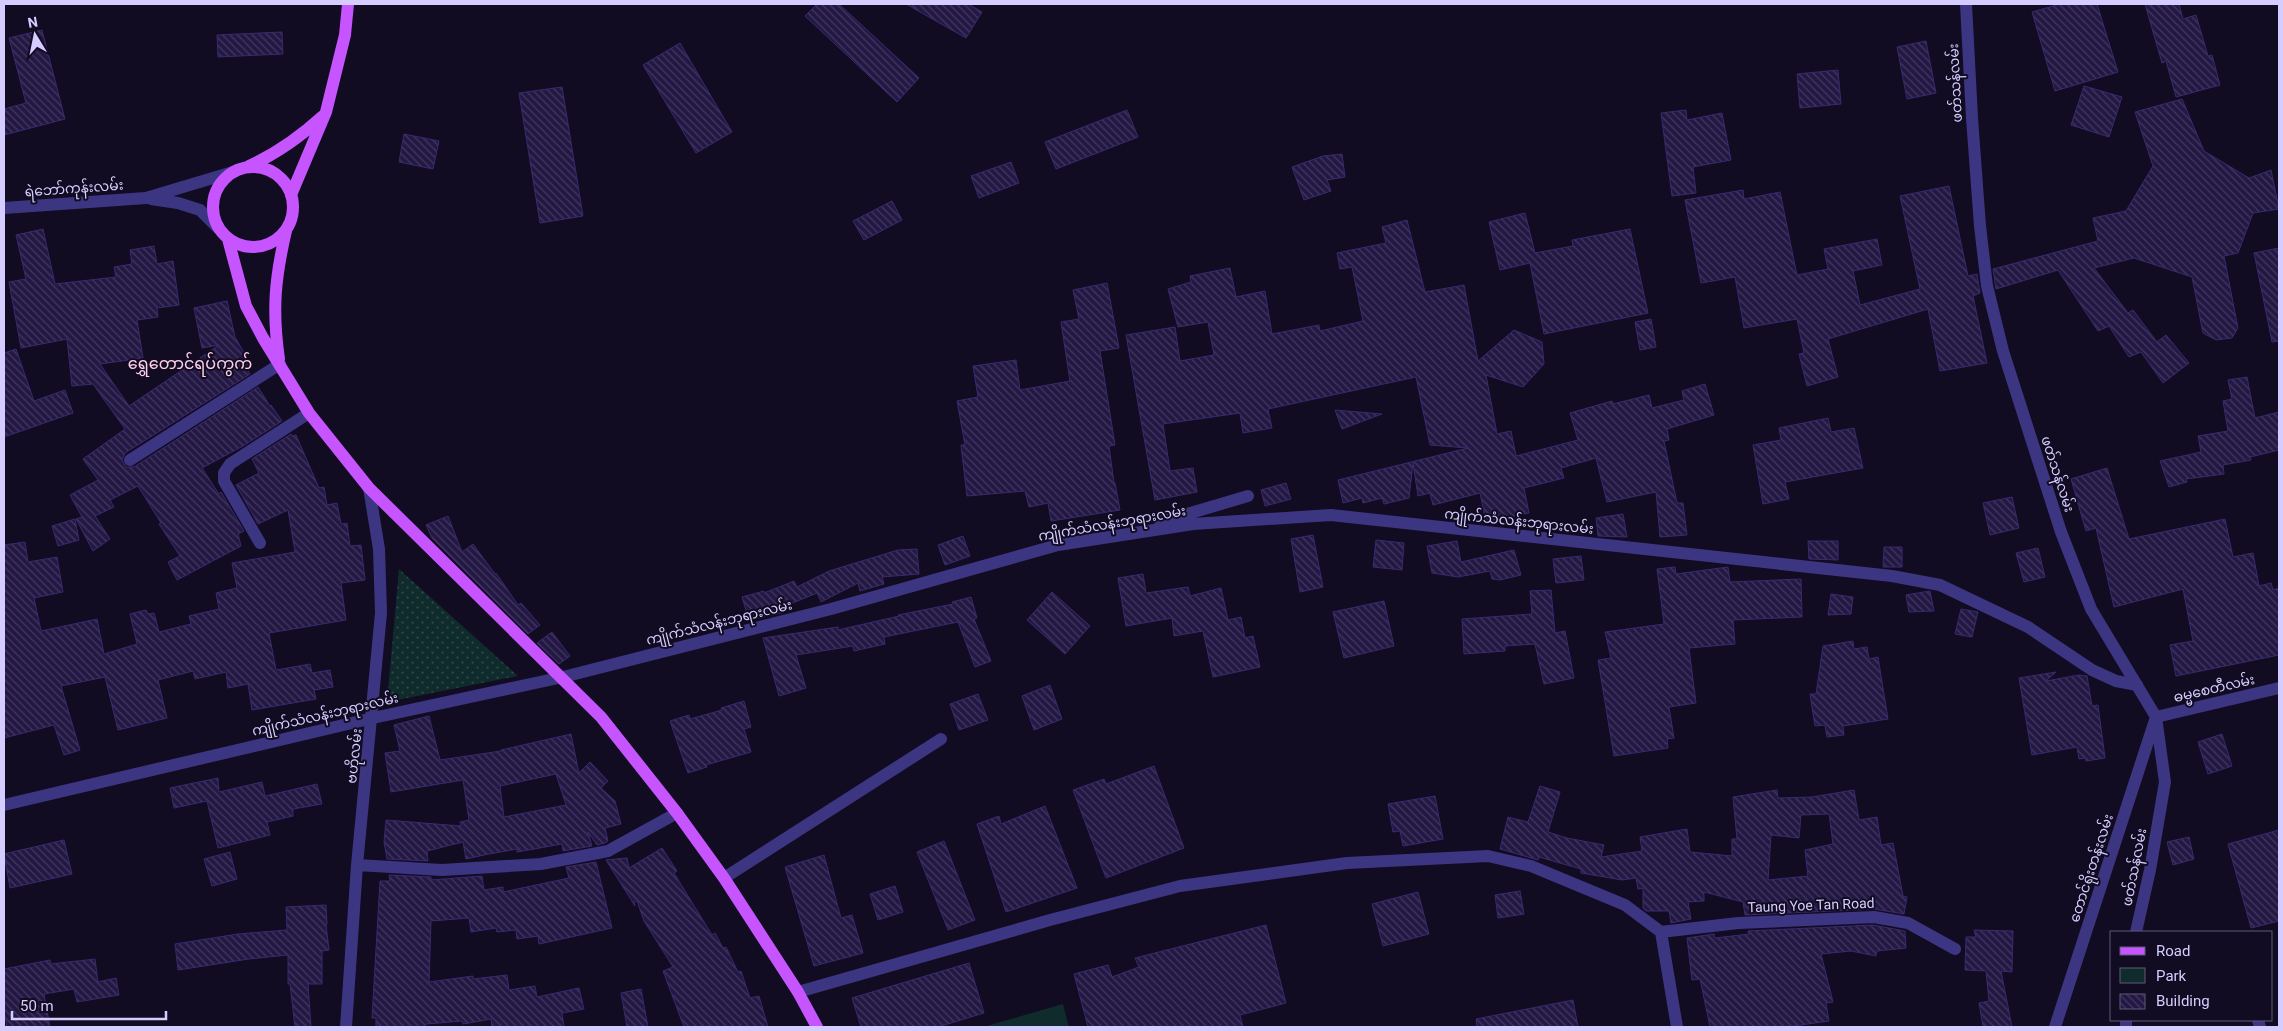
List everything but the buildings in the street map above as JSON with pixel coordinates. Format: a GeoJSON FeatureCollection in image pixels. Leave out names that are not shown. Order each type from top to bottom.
{"type":"FeatureCollection","features":[{"type":"Feature","properties":{"kind":"main road"},"geometry":{"type":"LineString","coordinates":[[292,195],[326,112],[345,35],[348,4]]}},
{"type":"Feature","properties":{"kind":"main road"},"geometry":{"type":"LineString","coordinates":[[287,229],[278,239],[266,245],[247,247],[228,239],[219,230],[214,217],[212,204],[216,192],[223,180],[233,172],[272,156],[300,137],[326,112]]}},
{"type":"Feature","properties":{"kind":"main road"},"geometry":{"type":"LineString","coordinates":[[246,168],[260,168],[274,173],[285,182],[292,195],[294,207],[278,269],[274,300],[275,332],[280,364]]}},
{"type":"Feature","properties":{"kind":"main road"},"geometry":{"type":"LineString","coordinates":[[228,239],[246,306],[308,413],[369,488],[563,677],[601,717],[677,813],[724,878],[798,992],[817,1027]]}},
{"type":"Feature","properties":{"kind":"street","name":"ဖတ်သန်လမ်း"},"geometry":{"type":"LineString","coordinates":[[1966,4],[1980,226],[1987,286],[2003,351],[2068,549],[2092,609],[2156,717],[2165,782],[2150,870],[2136,931]]}},
{"type":"Feature","properties":{"kind":"street"},"geometry":{"type":"LineString","coordinates":[[146,198],[233,172]]}},
{"type":"Feature","properties":{"kind":"street"},"geometry":{"type":"LineString","coordinates":[[146,198],[178,203],[200,210],[219,230]]}},
{"type":"Feature","properties":{"kind":"street","name":"ရဲဘော်ကုန်းလမ်း"},"geometry":{"type":"LineString","coordinates":[[4,208],[146,198]]}},
{"type":"Feature","properties":{"kind":"street"},"geometry":{"type":"LineString","coordinates":[[130,460],[280,364]]}},
{"type":"Feature","properties":{"kind":"street"},"geometry":{"type":"LineString","coordinates":[[260,544],[224,482],[224,473],[230,464],[308,413]]}},
{"type":"Feature","properties":{"kind":"street","name":"ဗဟိုလမ်း"},"geometry":{"type":"LineString","coordinates":[[346,1027],[357,865],[373,718],[381,613],[379,550],[369,488]]}},
{"type":"Feature","properties":{"kind":"street"},"geometry":{"type":"LineString","coordinates":[[1120,534],[1248,496]]}},
{"type":"Feature","properties":{"kind":"street","name":"ကျိုက်သံလန်းဘုရားလမ်း"},"geometry":{"type":"LineString","coordinates":[[4,805],[373,718],[563,677],[831,610],[1058,545],[1120,534],[1251,519],[1331,515],[1892,576],[1940,585],[2028,627],[2092,670],[2116,681],[2137,685]]}},
{"type":"Feature","properties":{"kind":"street","name":"ဓမ္မစေတီလမ်း"},"geometry":{"type":"LineString","coordinates":[[2156,717],[2279,688]]}},
{"type":"Feature","properties":{"kind":"street","name":"တောင်ရိုးတန်းလမ်း"},"geometry":{"type":"LineString","coordinates":[[2055,1027],[2156,717]]}},
{"type":"Feature","properties":{"kind":"street"},"geometry":{"type":"LineString","coordinates":[[724,878],[941,739]]}},
{"type":"Feature","properties":{"kind":"street"},"geometry":{"type":"LineString","coordinates":[[357,865],[442,870],[541,864],[608,851],[677,813]]}},
{"type":"Feature","properties":{"kind":"street"},"geometry":{"type":"LineString","coordinates":[[798,992],[1050,920],[1180,886],[1347,863],[1488,856],[1531,866],[1625,905],[1660,932],[1676,1027]]}},
{"type":"Feature","properties":{"kind":"street","name":"Taung Yoe Tan Road"},"geometry":{"type":"LineString","coordinates":[[1660,932],[1738,923],[1874,917],[1908,923],[1955,949]]}},
{"type":"Feature","properties":{"kind":"green space"},"geometry":{"type":"Polygon","coordinates":[[[399,569],[518,676],[387,702],[399,569]]]}},
{"type":"Feature","properties":{"kind":"green space"},"geometry":{"type":"Polygon","coordinates":[[[1063,1004],[1069,1027],[983,1027],[1063,1004]]]}},
{"type":"Feature","properties":{"kind":"district","name":"ရွှေတောင်ရပ်ကွက်"},"geometry":{"type":"Point","coordinates":[190,363]}}]}
